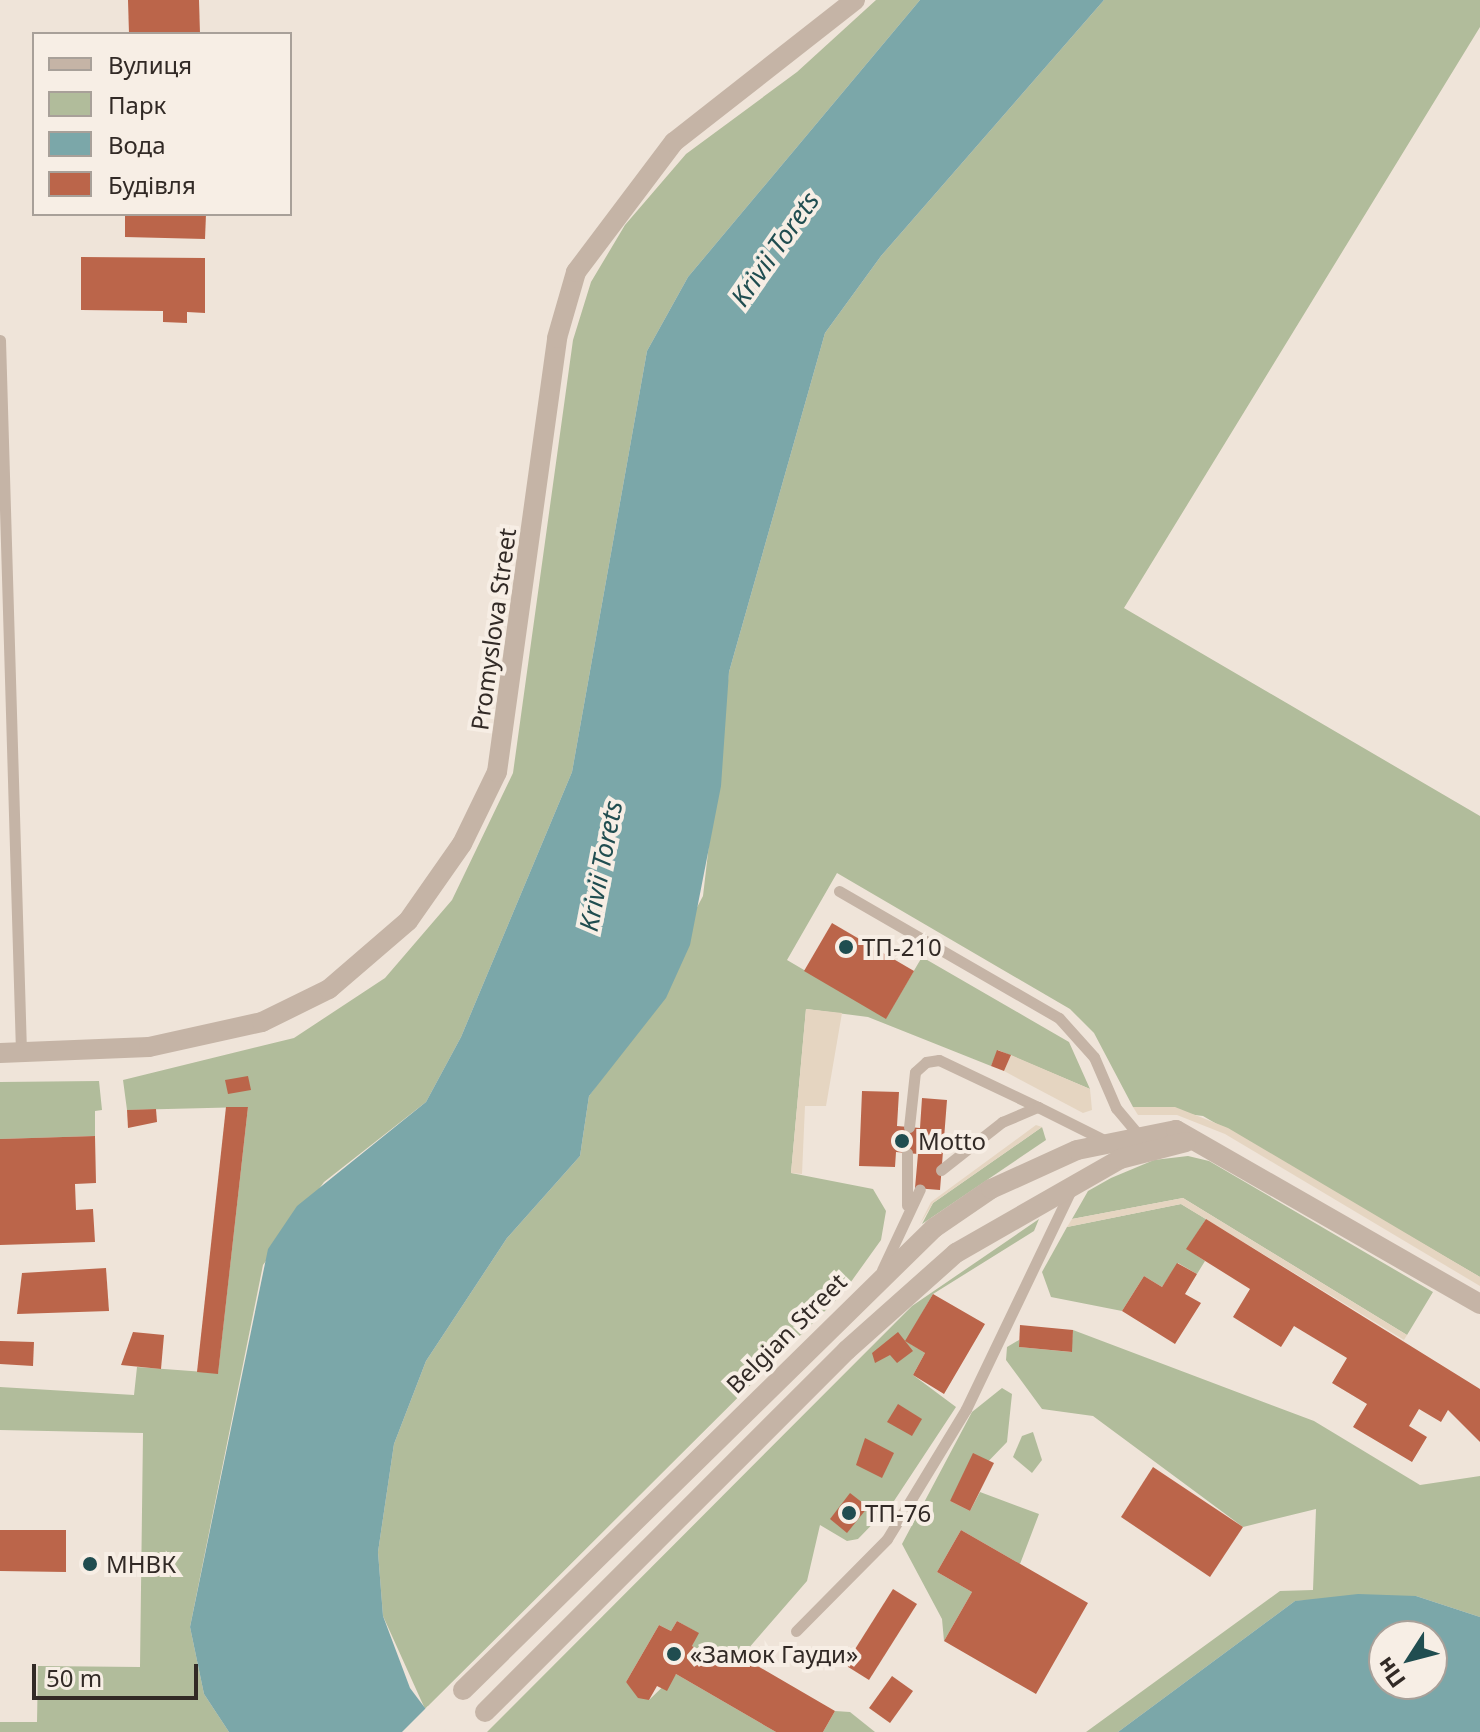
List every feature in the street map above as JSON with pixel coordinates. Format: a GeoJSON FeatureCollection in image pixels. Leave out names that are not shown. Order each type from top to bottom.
{"type":"FeatureCollection","features":[{"type":"Feature","properties":{"kind":"street","name":"Promyslova Street"},"geometry":{"type":"LineString","coordinates":[[0,1053],[149,1047],[262,1022],[329,989],[408,921],[462,844],[497,772],[557,338],[576,272],[674,142],[855,0]]}},
{"type":"Feature","properties":{"kind":"street","name":"Belgian Street"},"geometry":{"type":"LineString","coordinates":[[463,1690],[874,1283],[991,1189],[1106,1142],[1137,1133],[1176,1130],[1209,1143],[1480,1304]]}},
{"type":"Feature","properties":{"kind":"street"},"geometry":{"type":"LineString","coordinates":[[485,1712],[902,1299],[1006,1219],[1144,1148],[1209,1143]]}},
{"type":"Feature","properties":{"kind":"lane"},"geometry":{"type":"LineString","coordinates":[[0,340],[21,1052]]}},
{"type":"Feature","properties":{"kind":"lane"},"geometry":{"type":"LineString","coordinates":[[839,891],[1059,1018],[1094,1057],[1116,1108],[1137,1133]]}},
{"type":"Feature","properties":{"kind":"lane"},"geometry":{"type":"LineString","coordinates":[[909,1127],[915,1072],[926,1062],[939,1060],[1106,1142]]}},
{"type":"Feature","properties":{"kind":"lane"},"geometry":{"type":"LineString","coordinates":[[941,1170],[1002,1122],[1038,1107]]}},
{"type":"Feature","properties":{"kind":"lane"},"geometry":{"type":"LineString","coordinates":[[907,1153],[907,1205]]}},
{"type":"Feature","properties":{"kind":"lane"},"geometry":{"type":"LineString","coordinates":[[796,1631],[887,1539],[966,1409],[1074,1184]]}},
{"type":"Feature","properties":{"kind":"lane"},"geometry":{"type":"LineString","coordinates":[[874,1283],[907,1205],[920,1189]]}},
{"type":"Feature","properties":{"kind":"green space"},"geometry":{"type":"Polygon","coordinates":[[[876,0],[920,0],[688,277],[647,351],[572,772],[461,1037],[426,1102],[324,1182],[263,1265],[190,1627],[204,1694],[229,1732],[0,1732],[0,1722],[37,1722],[38,1666],[140,1667],[143,1433],[0,1430],[0,1387],[134,1395],[137,1367],[218,1373],[248,1107],[127,1110],[123,1080],[294,1038],[385,978],[452,900],[513,773],[573,340],[591,282],[625,225],[686,154],[797,72],[876,0]]]}},
{"type":"Feature","properties":{"kind":"green space"},"geometry":{"type":"Polygon","coordinates":[[[1104,0],[1480,0],[1480,27],[1124,608],[1480,816],[1480,1277],[1203,1116],[1133,1107],[1094,1033],[1070,1009],[837,873],[787,960],[886,1018],[922,957],[1069,1042],[1090,1089],[998,1050],[991,1066],[868,1017],[806,1009],[791,1173],[873,1189],[886,1211],[881,1240],[843,1293],[425,1709],[383,1616],[378,1552],[394,1444],[426,1361],[507,1238],[580,1156],[589,1096],[618,1056],[703,896],[729,672],[825,333],[881,256],[1104,0]]]}},
{"type":"Feature","properties":{"kind":"green space"},"geometry":{"type":"Polygon","coordinates":[[[99,1081],[102,1110],[95,1111],[95,1136],[0,1139],[0,1082],[99,1081]]]}},
{"type":"Feature","properties":{"kind":"green space"},"geometry":{"type":"Polygon","coordinates":[[[1042,1127],[1046,1140],[922,1224],[933,1203],[1042,1127]]]}},
{"type":"Feature","properties":{"kind":"green space"},"geometry":{"type":"Polygon","coordinates":[[[1188,1156],[1209,1161],[1433,1292],[1407,1335],[1183,1198],[1072,1219],[1088,1191],[1111,1178],[1154,1160],[1188,1156]]]}},
{"type":"Feature","properties":{"kind":"green space"},"geometry":{"type":"Polygon","coordinates":[[[1181,1204],[1206,1219],[1187,1249],[1205,1261],[1197,1274],[1178,1263],[1162,1287],[1144,1276],[1122,1311],[1051,1297],[1042,1272],[1067,1227],[1181,1204]]]}},
{"type":"Feature","properties":{"kind":"green space"},"geometry":{"type":"Polygon","coordinates":[[[1039,1219],[1034,1231],[933,1294],[906,1341],[925,1353],[913,1375],[956,1407],[892,1504],[858,1539],[847,1541],[820,1525],[807,1581],[741,1657],[722,1663],[692,1646],[698,1633],[677,1621],[671,1631],[659,1625],[626,1682],[649,1700],[676,1674],[776,1732],[487,1732],[912,1306],[1039,1219]]]}},
{"type":"Feature","properties":{"kind":"green space"},"geometry":{"type":"Polygon","coordinates":[[[1073,1330],[1314,1421],[1420,1485],[1480,1476],[1480,1617],[1416,1596],[1295,1601],[1118,1732],[1086,1732],[1280,1591],[1313,1590],[1316,1509],[1243,1527],[1093,1416],[1042,1409],[1006,1360],[1007,1347],[1019,1340],[1019,1347],[1071,1352],[1073,1330]]]}},
{"type":"Feature","properties":{"kind":"green space"},"geometry":{"type":"Polygon","coordinates":[[[1002,1388],[1012,1394],[1007,1442],[950,1501],[970,1511],[980,1492],[1039,1514],[1020,1564],[961,1530],[937,1572],[972,1592],[944,1641],[942,1619],[902,1544],[972,1412],[1002,1388]]]}},
{"type":"Feature","properties":{"kind":"green space"},"geometry":{"type":"Polygon","coordinates":[[[1033,1432],[1042,1460],[1032,1473],[1013,1457],[1022,1436],[1033,1432]]]}},
{"type":"Feature","properties":{"kind":"green space"},"geometry":{"type":"Polygon","coordinates":[[[835,1711],[850,1712],[875,1732],[823,1732],[835,1711]]]}},
{"type":"Feature","properties":{"kind":"shaded area"},"geometry":{"type":"Polygon","coordinates":[[[806,1009],[842,1013],[826,1106],[805,1106],[802,1174],[791,1173],[806,1009]]]}},
{"type":"Feature","properties":{"kind":"shaded area"},"geometry":{"type":"Polygon","coordinates":[[[1011,1055],[1090,1089],[1092,1110],[1083,1113],[1004,1071],[1011,1055]]]}},
{"type":"Feature","properties":{"kind":"shaded area"},"geometry":{"type":"Polygon","coordinates":[[[1133,1107],[1175,1107],[1228,1128],[1480,1277],[1480,1286],[1225,1134],[1177,1115],[1138,1115],[1133,1107]]]}},
{"type":"Feature","properties":{"kind":"shaded area"},"geometry":{"type":"Polygon","coordinates":[[[1036,1125],[1042,1127],[933,1203],[919,1226],[931,1202],[1036,1125]]]}},
{"type":"Feature","properties":{"kind":"shaded area"},"geometry":{"type":"Polygon","coordinates":[[[1183,1198],[1407,1335],[1404,1340],[1181,1204],[1067,1227],[1072,1219],[1183,1198]]]}},
{"type":"Feature","properties":{"kind":"water","name":"Krivii Torets"},"geometry":{"type":"Polygon","coordinates":[[[920,0],[1104,0],[881,256],[825,333],[729,672],[721,786],[690,945],[666,998],[589,1096],[580,1156],[507,1238],[426,1361],[394,1444],[378,1552],[383,1616],[410,1688],[443,1732],[229,1732],[204,1694],[190,1627],[268,1249],[297,1206],[426,1102],[461,1037],[572,772],[647,351],[688,277],[920,0]]]}},
{"type":"Feature","properties":{"kind":"water"},"geometry":{"type":"Polygon","coordinates":[[[1358,1594],[1416,1596],[1480,1617],[1480,1732],[1118,1732],[1295,1601],[1358,1594]]]}},
{"type":"Feature","properties":{"kind":"pier"},"geometry":{"type":"Polygon","coordinates":[[[428,1706],[447,1732],[402,1732],[428,1706]]]}},
{"type":"Feature","properties":{"kind":"building"},"geometry":{"type":"Polygon","coordinates":[[[128,0],[199,0],[200,32],[129,32],[128,0]]]}},
{"type":"Feature","properties":{"kind":"building"},"geometry":{"type":"Polygon","coordinates":[[[125,216],[206,216],[205,239],[125,237],[125,216]]]}},
{"type":"Feature","properties":{"kind":"building"},"geometry":{"type":"Polygon","coordinates":[[[81,257],[205,258],[205,313],[187,312],[187,323],[163,322],[163,311],[81,310],[81,257]]]}},
{"type":"Feature","properties":{"kind":"building","name":"ТП-210"},"geometry":{"type":"Polygon","coordinates":[[[832,923],[914,971],[886,1019],[804,971],[832,923]]]}},
{"type":"Feature","properties":{"kind":"building"},"geometry":{"type":"Polygon","coordinates":[[[997,1050],[1011,1055],[1004,1071],[991,1066],[997,1050]]]}},
{"type":"Feature","properties":{"kind":"building"},"geometry":{"type":"Polygon","coordinates":[[[248,1076],[251,1090],[228,1094],[225,1080],[248,1076]]]}},
{"type":"Feature","properties":{"kind":"building"},"geometry":{"type":"Polygon","coordinates":[[[862,1091],[899,1092],[897,1126],[920,1128],[922,1098],[947,1100],[940,1190],[915,1188],[918,1154],[896,1152],[895,1167],[859,1166],[862,1091]]]}},
{"type":"Feature","properties":{"kind":"building"},"geometry":{"type":"Polygon","coordinates":[[[226,1107],[248,1107],[218,1374],[197,1372],[226,1107]]]}},
{"type":"Feature","properties":{"kind":"building"},"geometry":{"type":"Polygon","coordinates":[[[156,1109],[157,1122],[128,1128],[127,1110],[156,1109]]]}},
{"type":"Feature","properties":{"kind":"building"},"geometry":{"type":"Polygon","coordinates":[[[95,1136],[96,1183],[75,1184],[76,1210],[93,1209],[95,1242],[0,1245],[0,1139],[95,1136]]]}},
{"type":"Feature","properties":{"kind":"building"},"geometry":{"type":"Polygon","coordinates":[[[1206,1219],[1480,1389],[1480,1442],[1448,1410],[1441,1422],[1419,1409],[1409,1426],[1427,1437],[1412,1462],[1353,1427],[1367,1404],[1332,1383],[1347,1358],[1294,1326],[1281,1347],[1233,1317],[1250,1289],[1186,1249],[1206,1219]]]}},
{"type":"Feature","properties":{"kind":"building"},"geometry":{"type":"Polygon","coordinates":[[[1177,1263],[1197,1274],[1185,1294],[1201,1303],[1175,1344],[1122,1311],[1144,1276],[1162,1287],[1177,1263]]]}},
{"type":"Feature","properties":{"kind":"building"},"geometry":{"type":"Polygon","coordinates":[[[106,1268],[109,1311],[17,1314],[22,1273],[106,1268]]]}},
{"type":"Feature","properties":{"kind":"building"},"geometry":{"type":"Polygon","coordinates":[[[933,1294],[985,1324],[944,1394],[913,1375],[925,1353],[905,1341],[933,1294]]]}},
{"type":"Feature","properties":{"kind":"building"},"geometry":{"type":"Polygon","coordinates":[[[1020,1325],[1073,1330],[1072,1352],[1019,1347],[1020,1325]]]}},
{"type":"Feature","properties":{"kind":"building"},"geometry":{"type":"Polygon","coordinates":[[[133,1332],[164,1335],[161,1369],[121,1365],[133,1332]]]}},
{"type":"Feature","properties":{"kind":"building"},"geometry":{"type":"Polygon","coordinates":[[[898,1332],[913,1351],[897,1363],[890,1355],[875,1363],[872,1353],[898,1332]]]}},
{"type":"Feature","properties":{"kind":"building"},"geometry":{"type":"Polygon","coordinates":[[[0,1341],[34,1342],[33,1366],[0,1364],[0,1341]]]}},
{"type":"Feature","properties":{"kind":"building"},"geometry":{"type":"Polygon","coordinates":[[[898,1404],[922,1419],[912,1436],[887,1422],[898,1404]]]}},
{"type":"Feature","properties":{"kind":"building"},"geometry":{"type":"Polygon","coordinates":[[[865,1438],[894,1453],[882,1478],[856,1465],[865,1438]]]}},
{"type":"Feature","properties":{"kind":"building"},"geometry":{"type":"Polygon","coordinates":[[[973,1453],[994,1463],[970,1511],[950,1501],[973,1453]]]}},
{"type":"Feature","properties":{"kind":"building"},"geometry":{"type":"Polygon","coordinates":[[[1153,1467],[1243,1527],[1210,1577],[1121,1517],[1153,1467]]]}},
{"type":"Feature","properties":{"kind":"building","name":"ТП-76"},"geometry":{"type":"Polygon","coordinates":[[[850,1493],[868,1507],[847,1533],[830,1519],[850,1493]]]}},
{"type":"Feature","properties":{"kind":"building"},"geometry":{"type":"Polygon","coordinates":[[[0,1530],[66,1530],[66,1572],[0,1571],[0,1530]]]}},
{"type":"Feature","properties":{"kind":"building"},"geometry":{"type":"Polygon","coordinates":[[[961,1530],[1088,1603],[1036,1694],[944,1641],[972,1592],[937,1572],[961,1530]]]}},
{"type":"Feature","properties":{"kind":"building"},"geometry":{"type":"Polygon","coordinates":[[[893,1589],[917,1604],[869,1680],[845,1665],[893,1589]]]}},
{"type":"Feature","properties":{"kind":"building"},"geometry":{"type":"Polygon","coordinates":[[[677,1621],[699,1633],[692,1646],[722,1663],[730,1650],[835,1711],[823,1732],[776,1732],[676,1674],[667,1691],[657,1686],[649,1700],[638,1698],[626,1682],[659,1625],[671,1631],[677,1621]]]}},
{"type":"Feature","properties":{"kind":"building"},"geometry":{"type":"Polygon","coordinates":[[[892,1676],[913,1691],[890,1723],[869,1708],[892,1676]]]}},
{"type":"Feature","properties":{"kind":"place","name":"ТП-210"},"geometry":{"type":"Point","coordinates":[846,947]}},
{"type":"Feature","properties":{"kind":"place","name":"Motto"},"geometry":{"type":"Point","coordinates":[902,1141]}},
{"type":"Feature","properties":{"kind":"place","name":"ТП-76"},"geometry":{"type":"Point","coordinates":[849,1513]}},
{"type":"Feature","properties":{"kind":"place","name":"МНВК"},"geometry":{"type":"Point","coordinates":[90,1564]}},
{"type":"Feature","properties":{"kind":"place","name":"«Замок Гауди»"},"geometry":{"type":"Point","coordinates":[674,1654]}}]}
